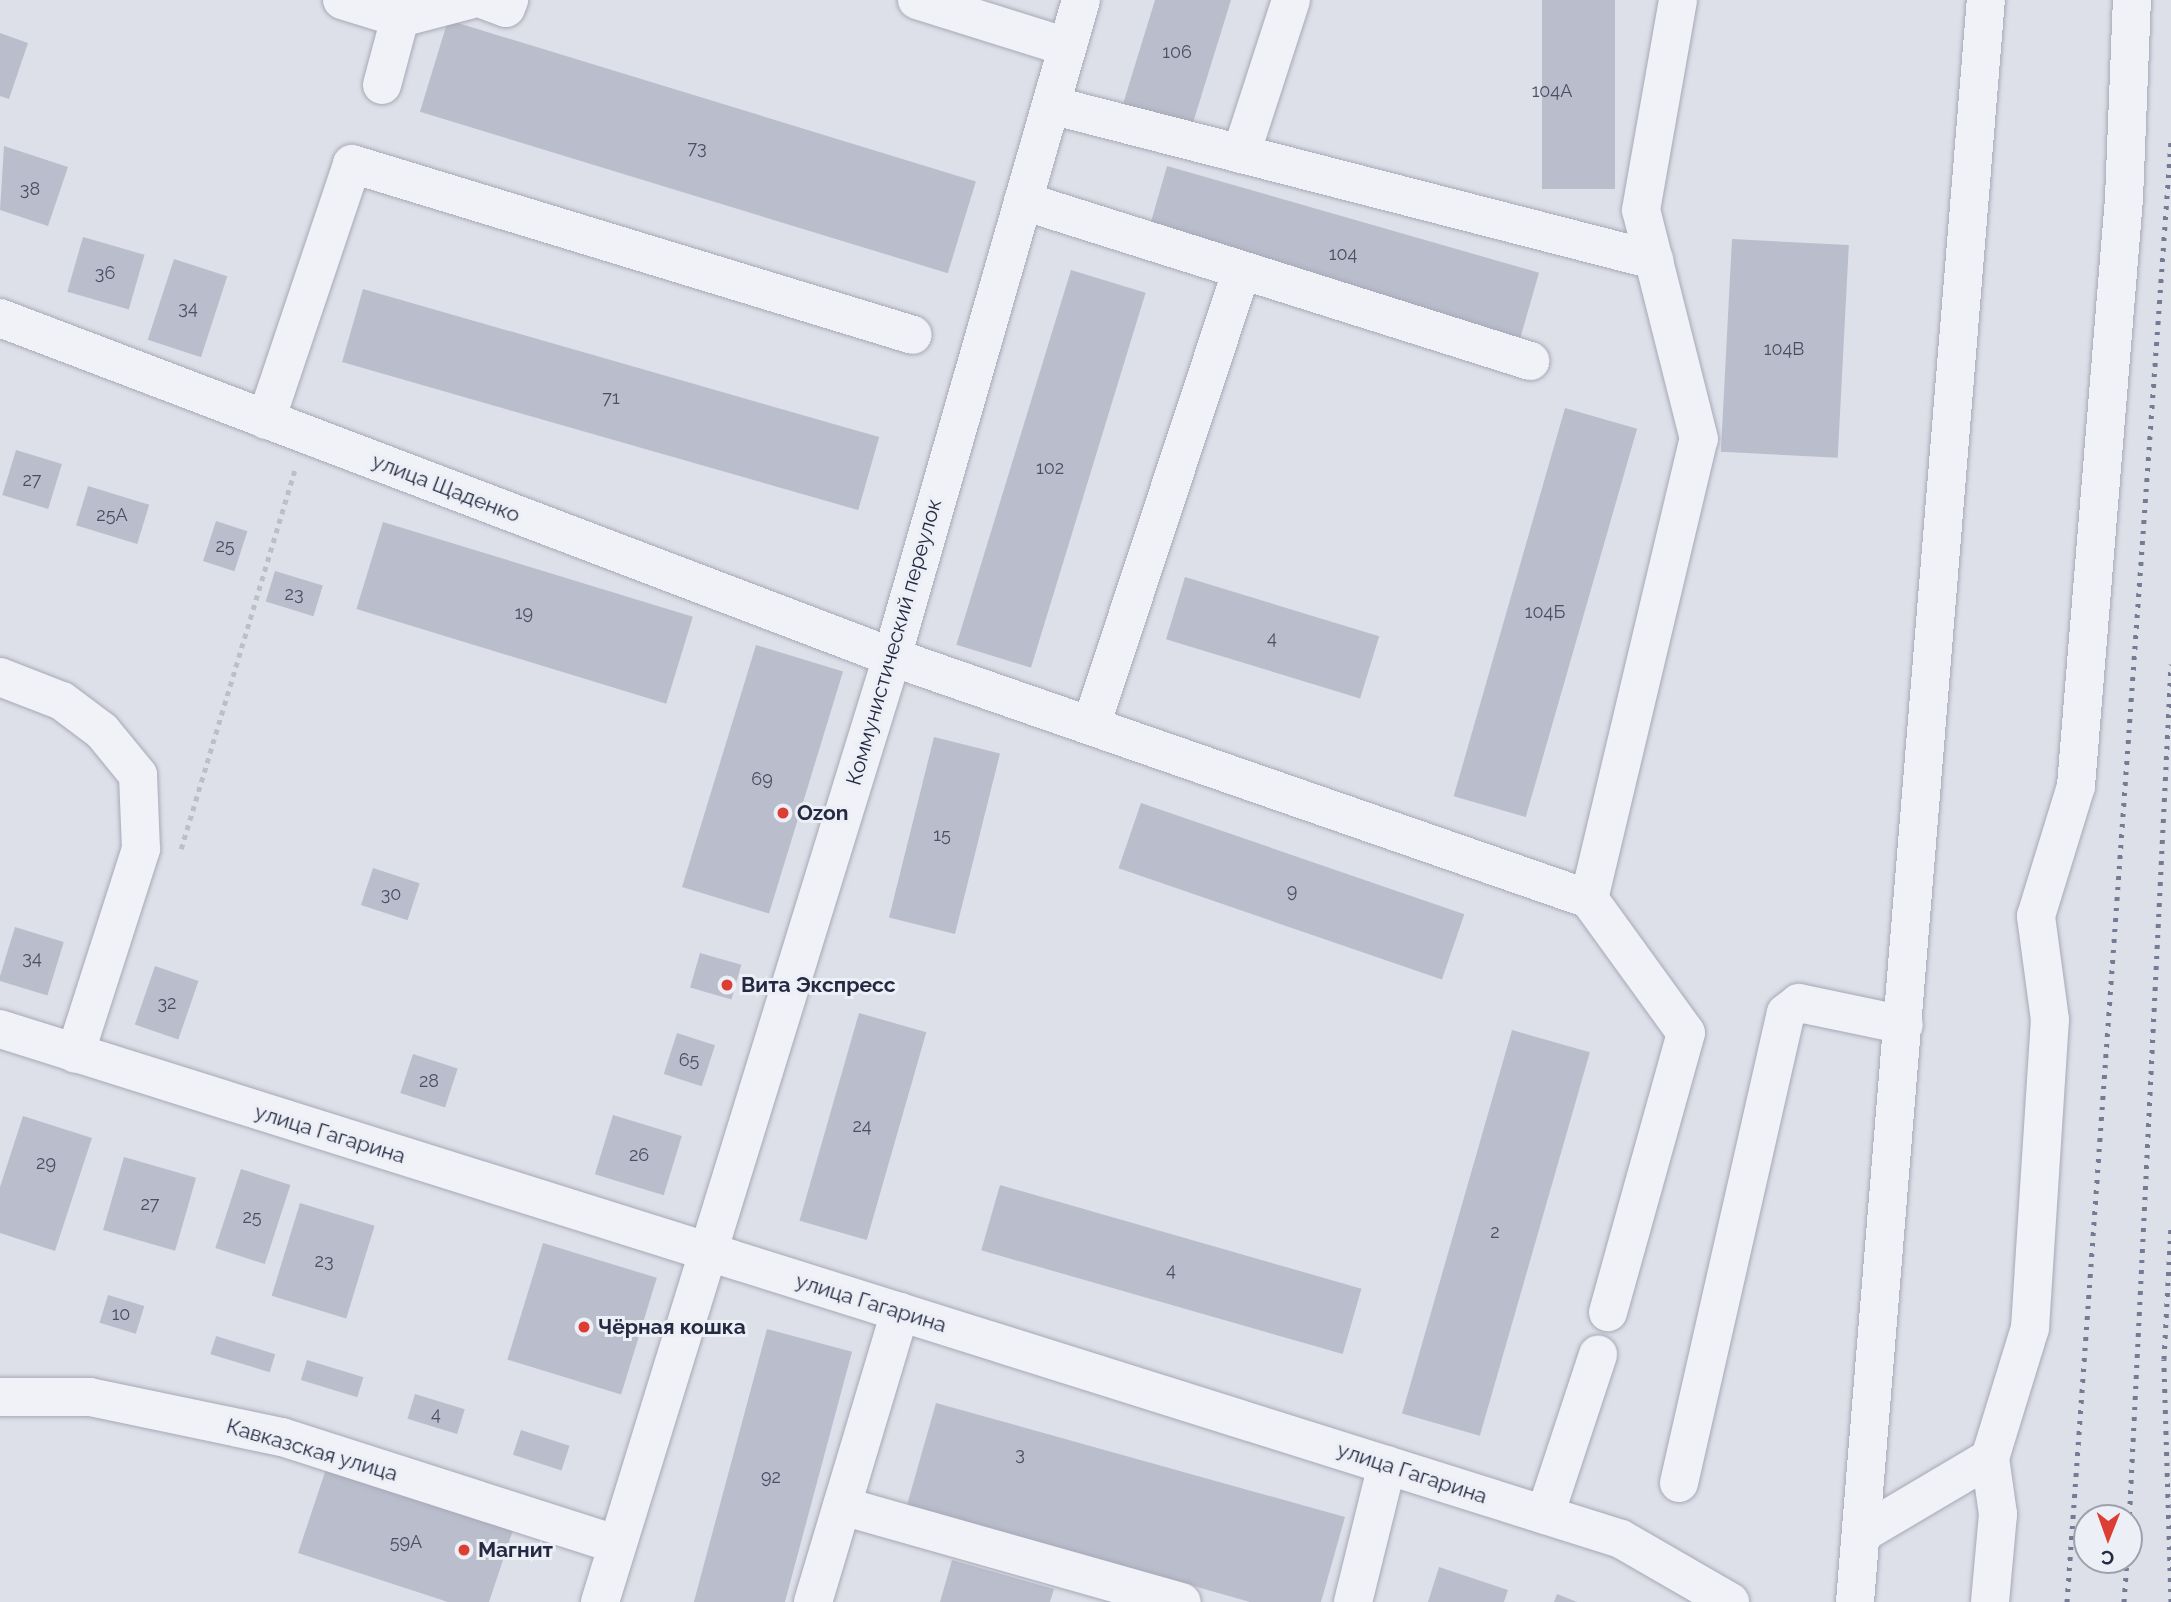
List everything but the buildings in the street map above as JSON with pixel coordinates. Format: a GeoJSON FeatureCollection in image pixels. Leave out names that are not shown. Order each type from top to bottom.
{"type":"FeatureCollection","features":[{"type":"Feature","properties":{"kind":"street"},"geometry":{"type":"LineString","coordinates":[[342,0],[400,18],[469,0]]}},
{"type":"Feature","properties":{"kind":"street"},"geometry":{"type":"LineString","coordinates":[[484,0],[506,8],[509,0]]}},
{"type":"Feature","properties":{"kind":"street"},"geometry":{"type":"LineString","coordinates":[[917,0],[1067,47]]}},
{"type":"Feature","properties":{"kind":"street","name":"Коммунистический переулок"},"geometry":{"type":"LineString","coordinates":[[600,1602],[892,657],[1081,0]]}},
{"type":"Feature","properties":{"kind":"street"},"geometry":{"type":"LineString","coordinates":[[1241,154],[1291,0]]}},
{"type":"Feature","properties":{"kind":"street"},"geometry":{"type":"LineString","coordinates":[[1608,1312],[1686,1033],[1589,899],[1699,439],[1641,210],[1678,0]]}},
{"type":"Feature","properties":{"kind":"street"},"geometry":{"type":"LineString","coordinates":[[1855,1602],[1863,1533],[1986,0]]}},
{"type":"Feature","properties":{"kind":"street"},"geometry":{"type":"LineString","coordinates":[[1990,1602],[1998,1514],[1990,1458],[2030,1328],[2041,1227],[2050,1020],[2036,916],[2076,786],[2124,198],[2132,0]]}},
{"type":"Feature","properties":{"kind":"street"},"geometry":{"type":"LineString","coordinates":[[382,85],[400,18]]}},
{"type":"Feature","properties":{"kind":"street"},"geometry":{"type":"LineString","coordinates":[[1051,105],[1654,260]]}},
{"type":"Feature","properties":{"kind":"street"},"geometry":{"type":"LineString","coordinates":[[266,420],[352,164],[913,335]]}},
{"type":"Feature","properties":{"kind":"street"},"geometry":{"type":"LineString","coordinates":[[1023,201],[1241,272],[1530,361]]}},
{"type":"Feature","properties":{"kind":"street"},"geometry":{"type":"LineString","coordinates":[[1091,726],[1241,272]]}},
{"type":"Feature","properties":{"kind":"street","name":"улица Щаденко"},"geometry":{"type":"LineString","coordinates":[[0,318],[892,657],[1589,899]]}},
{"type":"Feature","properties":{"kind":"street"},"geometry":{"type":"LineString","coordinates":[[0,677],[62,701],[102,731],[138,775],[141,849],[75,1054]]}},
{"type":"Feature","properties":{"kind":"street"},"geometry":{"type":"LineString","coordinates":[[1679,1483],[1786,1013],[1799,1003],[1904,1025]]}},
{"type":"Feature","properties":{"kind":"street","name":"улица Гагарина"},"geometry":{"type":"LineString","coordinates":[[0,1029],[1621,1539],[1730,1602]]}},
{"type":"Feature","properties":{"kind":"street"},"geometry":{"type":"LineString","coordinates":[[813,1602],[900,1312]]}},
{"type":"Feature","properties":{"kind":"street"},"geometry":{"type":"LineString","coordinates":[[1545,1515],[1598,1355]]}},
{"type":"Feature","properties":{"kind":"street","name":"Кавказская улица"},"geometry":{"type":"LineString","coordinates":[[0,1396],[90,1397],[282,1437],[616,1544]]}},
{"type":"Feature","properties":{"kind":"street"},"geometry":{"type":"LineString","coordinates":[[1863,1533],[1990,1458]]}},
{"type":"Feature","properties":{"kind":"street"},"geometry":{"type":"LineString","coordinates":[[1353,1602],[1387,1465]]}},
{"type":"Feature","properties":{"kind":"street"},"geometry":{"type":"LineString","coordinates":[[842,1506],[1182,1602]]}},
{"type":"Feature","properties":{"kind":"path"},"geometry":{"type":"LineString","coordinates":[[178,857],[305,435]]}},
{"type":"Feature","properties":{"kind":"railway"},"geometry":{"type":"LineString","coordinates":[[2067,1602],[2171,141]]}},
{"type":"Feature","properties":{"kind":"railway"},"geometry":{"type":"LineString","coordinates":[[2130,1504],[2171,664]]}},
{"type":"Feature","properties":{"kind":"railway"},"geometry":{"type":"LineString","coordinates":[[2171,1226],[2164,1359],[2171,1602]]}},
{"type":"Feature","properties":{"kind":"railway"},"geometry":{"type":"LineString","coordinates":[[2124,1602],[2126,1574]]}},
{"type":"Feature","properties":{"kind":"place","name":"Ozon"},"geometry":{"type":"Point","coordinates":[783,813]}},
{"type":"Feature","properties":{"kind":"place","name":"Вита Экспресс"},"geometry":{"type":"Point","coordinates":[727,985]}},
{"type":"Feature","properties":{"kind":"place","name":"Чёрная кошка"},"geometry":{"type":"Point","coordinates":[584,1327]}},
{"type":"Feature","properties":{"kind":"place","name":"Магнит"},"geometry":{"type":"Point","coordinates":[464,1550]}}]}
